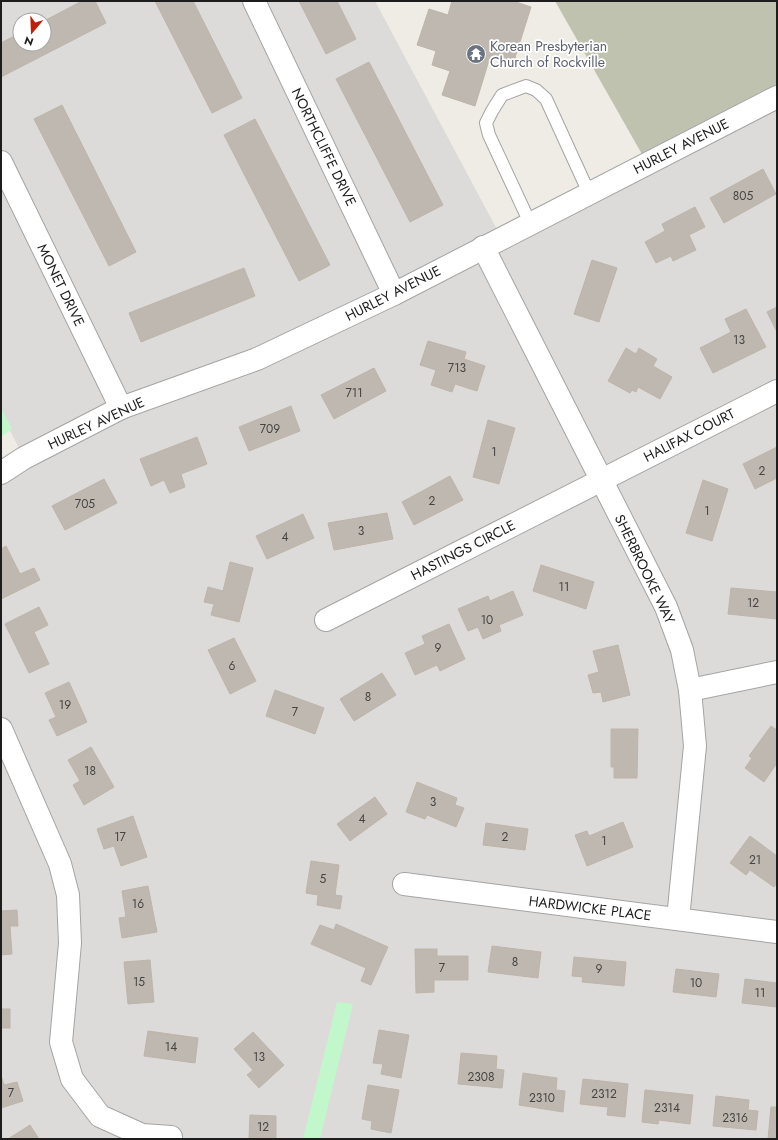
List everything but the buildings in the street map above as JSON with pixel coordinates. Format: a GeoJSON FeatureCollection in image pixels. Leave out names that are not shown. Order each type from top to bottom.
{"type":"FeatureCollection","features":[{"type":"Feature","properties":{"kind":"street","name":"NORTHCLIFFE DRIVE"},"geometry":{"type":"LineString","coordinates":[[254,1],[394,294]]}},
{"type":"Feature","properties":{"kind":"street","name":"HURLEY AVENUE"},"geometry":{"type":"LineString","coordinates":[[1,473],[24,458],[121,408],[257,359],[394,294],[777,97]]}},
{"type":"Feature","properties":{"kind":"street","name":"MONET DRIVE"},"geometry":{"type":"LineString","coordinates":[[1,162],[121,408]]}},
{"type":"Feature","properties":{"kind":"street","name":"SHERBROOKE WAY"},"geometry":{"type":"LineString","coordinates":[[483,247],[666,607],[682,650],[690,690],[695,746],[678,919]]}},
{"type":"Feature","properties":{"kind":"street","name":"HALIFAX COURT"},"geometry":{"type":"LineString","coordinates":[[601,480],[777,391]]}},
{"type":"Feature","properties":{"kind":"street","name":"HASTINGS CIRCLE"},"geometry":{"type":"LineString","coordinates":[[326,620],[601,480]]}},
{"type":"Feature","properties":{"kind":"street"},"geometry":{"type":"LineString","coordinates":[[690,690],[777,672]]}},
{"type":"Feature","properties":{"kind":"street"},"geometry":{"type":"LineString","coordinates":[[1,729],[60,864],[68,895],[70,943],[61,1042],[72,1078],[100,1116],[142,1135],[171,1137]]}},
{"type":"Feature","properties":{"kind":"street","name":"HARDWICKE PLACE"},"geometry":{"type":"LineString","coordinates":[[404,884],[777,932]]}},
{"type":"Feature","properties":{"kind":"lane"},"geometry":{"type":"LineString","coordinates":[[530,223],[489,135],[486,123],[502,95],[526,86],[536,90],[546,99],[589,193]]}},
{"type":"Feature","properties":{"kind":"shaded area"},"geometry":{"type":"Polygon","coordinates":[[[1,1],[375,1],[501,237],[777,97],[777,1139],[1,1139],[1,473],[24,458],[1,413],[1,1]]]}},
{"type":"Feature","properties":{"kind":"shaded area"},"geometry":{"type":"Polygon","coordinates":[[[555,1],[777,1],[777,92],[647,163],[555,1]]]}},
{"type":"Feature","properties":{"kind":"green space"},"geometry":{"type":"Polygon","coordinates":[[[1,408],[12,429],[1,437],[1,408]]]}},
{"type":"Feature","properties":{"kind":"green space"},"geometry":{"type":"Polygon","coordinates":[[[337,1002],[353,1004],[320,1139],[303,1139],[337,1002]]]}},
{"type":"Feature","properties":{"kind":"place","name":"Korean Presbyterian Church of Rockville"},"geometry":{"type":"Point","coordinates":[476,54]}}]}
